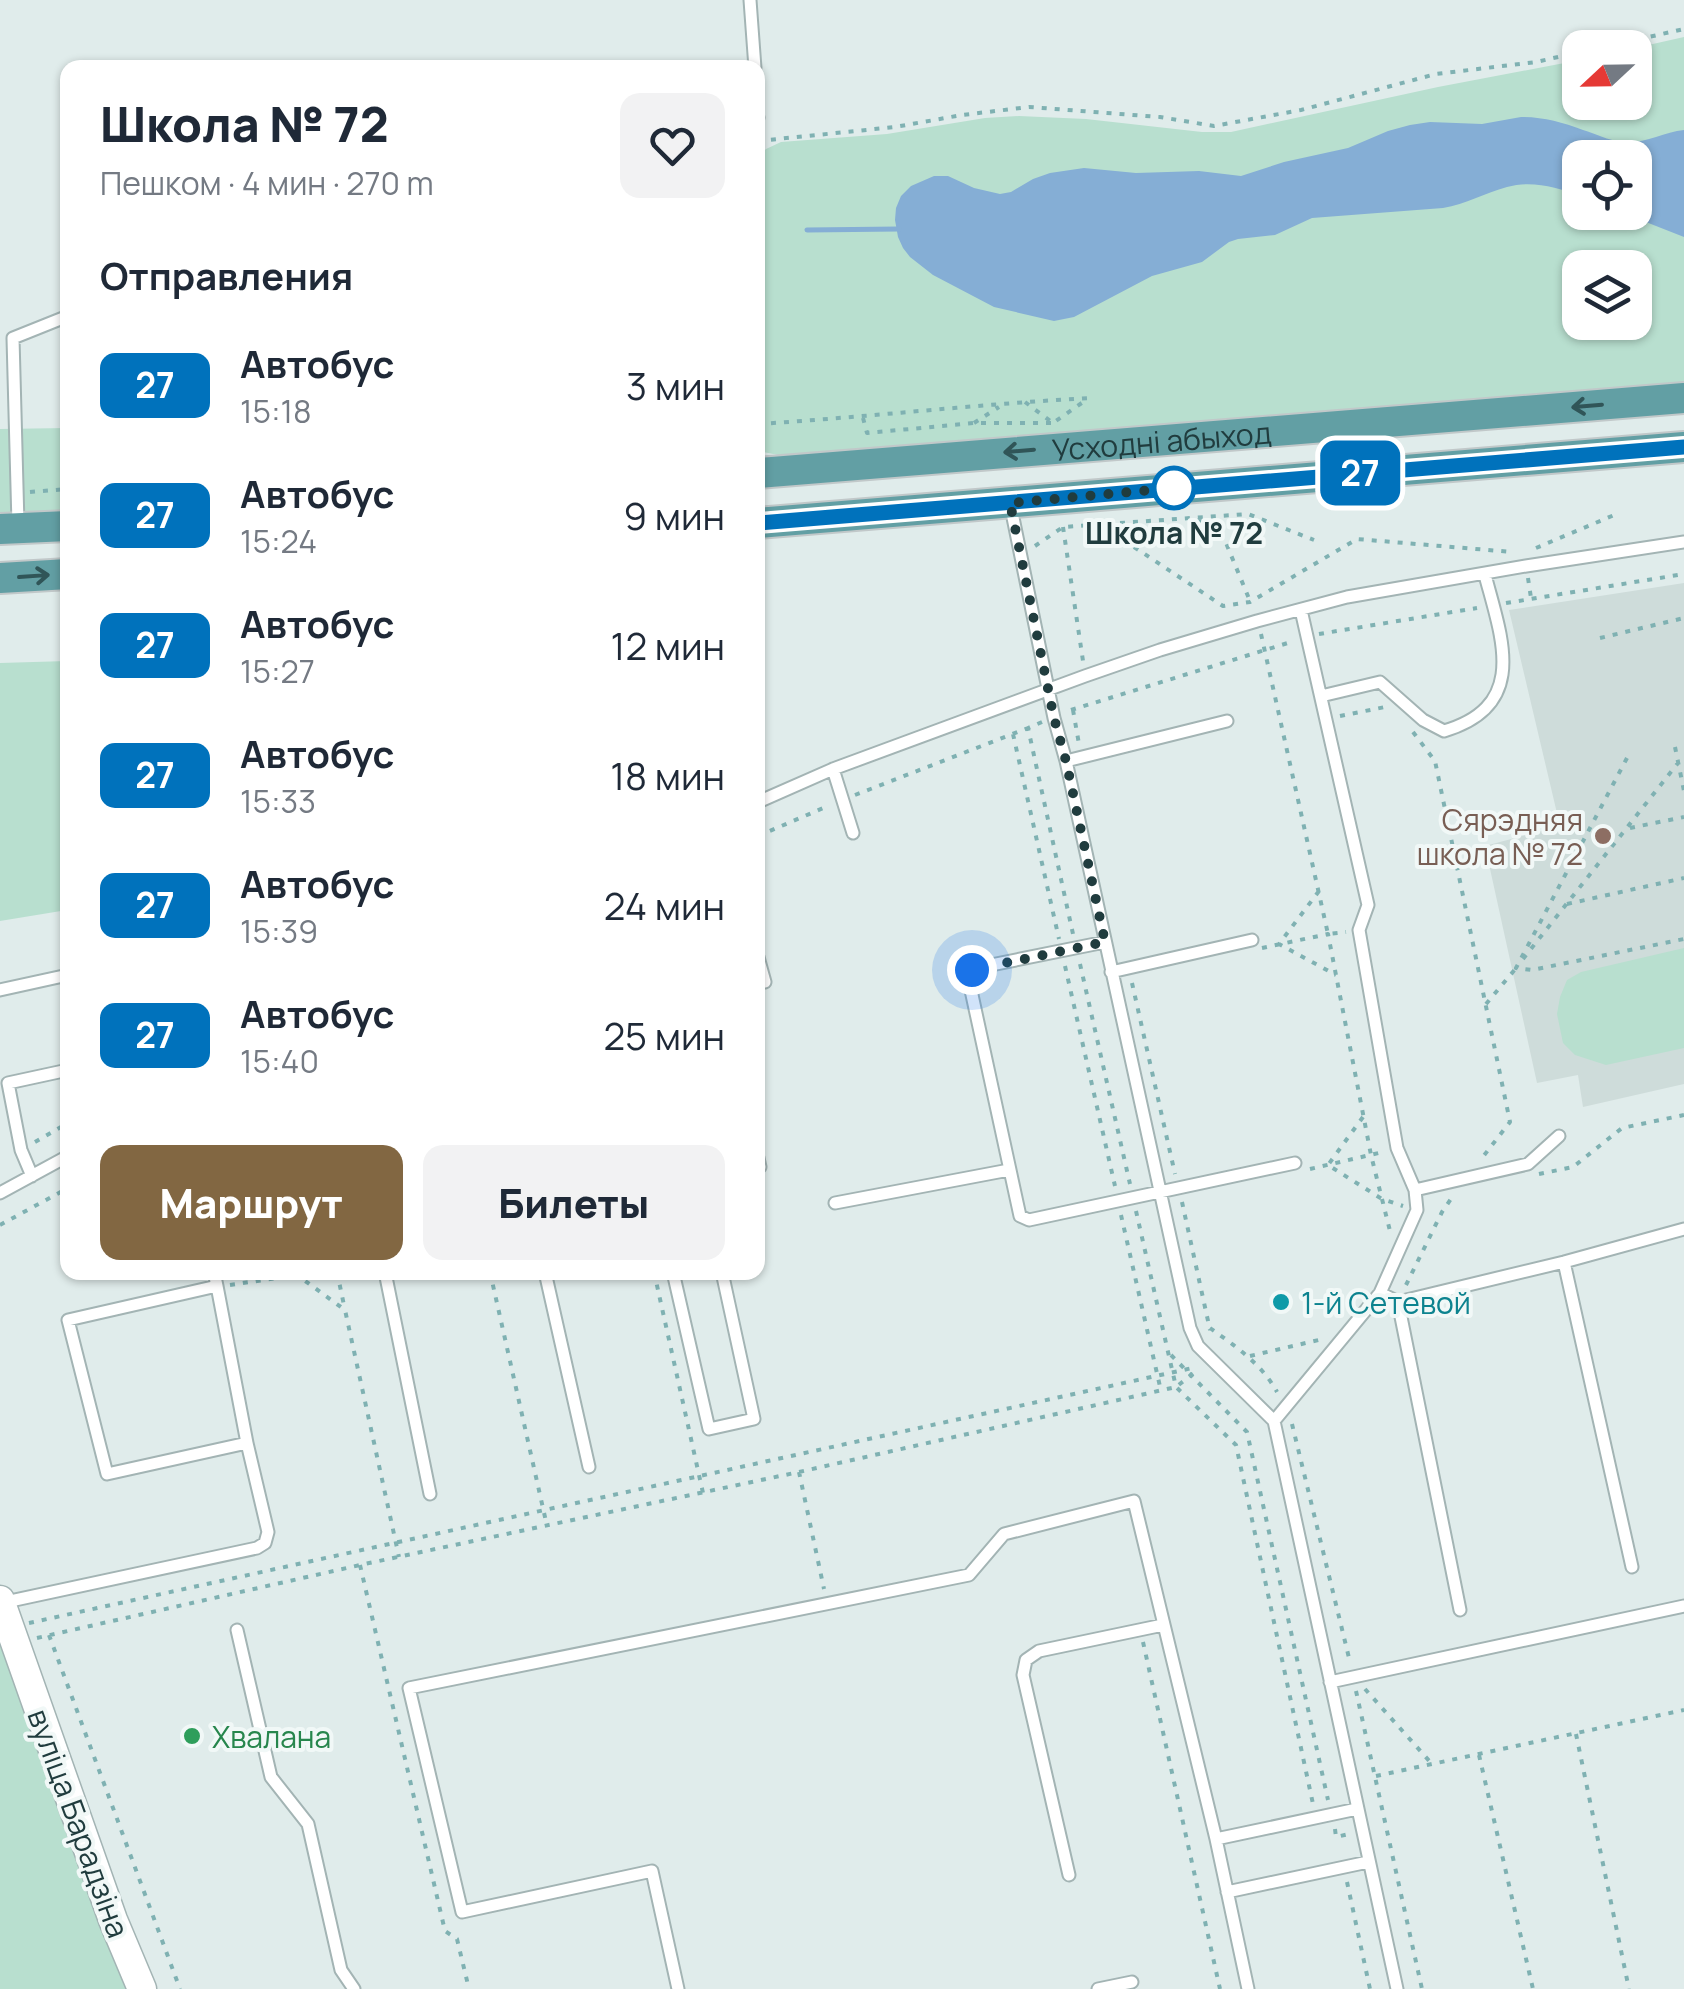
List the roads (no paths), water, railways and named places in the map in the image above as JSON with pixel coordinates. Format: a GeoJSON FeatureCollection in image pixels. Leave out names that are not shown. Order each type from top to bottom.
{"type":"FeatureCollection","features":[{"type":"Feature","properties":{"kind":"main road","name":"Усходні абыход"},"geometry":{"type":"LineString","coordinates":[[765,473],[1684,398]]}},
{"type":"Feature","properties":{"kind":"main road","name":"Усходні абыход"},"geometry":{"type":"LineString","coordinates":[[765,522],[1684,447]]}},
{"type":"Feature","properties":{"kind":"main road"},"geometry":{"type":"LineString","coordinates":[[9,529],[60,526]]}},
{"type":"Feature","properties":{"kind":"main road"},"geometry":{"type":"LineString","coordinates":[[0,578],[60,574]]}},
{"type":"Feature","properties":{"kind":"street","name":"вуліца Барадзіна"},"geometry":{"type":"LineString","coordinates":[[11,1617],[107,1903],[142,1989]]}},
{"type":"Feature","properties":{"kind":"lane"},"geometry":{"type":"LineString","coordinates":[[750,0],[754,60]]}},
{"type":"Feature","properties":{"kind":"lane"},"geometry":{"type":"LineString","coordinates":[[9,529],[6,341],[60,319]]}},
{"type":"Feature","properties":{"kind":"lane"},"geometry":{"type":"LineString","coordinates":[[1010,503],[1194,1341],[1274,1421],[1396,1989]]}},
{"type":"Feature","properties":{"kind":"lane"},"geometry":{"type":"LineString","coordinates":[[765,799],[833,769],[1160,650],[1346,597],[1684,542]]}},
{"type":"Feature","properties":{"kind":"lane"},"geometry":{"type":"LineString","coordinates":[[1326,694],[1380,682],[1423,720],[1444,731],[1466,725],[1489,708],[1502,678],[1503,643],[1485,574]]}},
{"type":"Feature","properties":{"kind":"lane"},"geometry":{"type":"LineString","coordinates":[[1274,1421],[1380,1293],[1417,1210],[1415,1190],[1397,1148],[1359,930],[1368,905],[1326,694],[1301,610]]}},
{"type":"Feature","properties":{"kind":"lane"},"geometry":{"type":"LineString","coordinates":[[1066,761],[1228,721]]}},
{"type":"Feature","properties":{"kind":"lane"},"geometry":{"type":"LineString","coordinates":[[833,769],[853,834]]}},
{"type":"Feature","properties":{"kind":"lane"},"geometry":{"type":"LineString","coordinates":[[1111,972],[1252,940]]}},
{"type":"Feature","properties":{"kind":"lane"},"geometry":{"type":"LineString","coordinates":[[1105,942],[976,968],[970,973],[1018,1213],[1030,1220],[1294,1162]]}},
{"type":"Feature","properties":{"kind":"lane"},"geometry":{"type":"LineString","coordinates":[[0,990],[60,977]]}},
{"type":"Feature","properties":{"kind":"lane"},"geometry":{"type":"LineString","coordinates":[[32,1176],[21,1150],[8,1082],[60,1072]]}},
{"type":"Feature","properties":{"kind":"lane"},"geometry":{"type":"LineString","coordinates":[[1415,1190],[1528,1164],[1559,1136]]}},
{"type":"Feature","properties":{"kind":"lane"},"geometry":{"type":"LineString","coordinates":[[0,1193],[60,1160]]}},
{"type":"Feature","properties":{"kind":"lane"},"geometry":{"type":"LineString","coordinates":[[835,1203],[1010,1170]]}},
{"type":"Feature","properties":{"kind":"lane"},"geometry":{"type":"LineString","coordinates":[[1380,1293],[1398,1302],[1684,1229]]}},
{"type":"Feature","properties":{"kind":"lane"},"geometry":{"type":"LineString","coordinates":[[1564,1262],[1632,1568]]}},
{"type":"Feature","properties":{"kind":"lane"},"geometry":{"type":"LineString","coordinates":[[11,1617],[257,1548],[265,1542],[268,1532],[216,1280]]}},
{"type":"Feature","properties":{"kind":"lane"},"geometry":{"type":"LineString","coordinates":[[386,1280],[430,1494]]}},
{"type":"Feature","properties":{"kind":"lane"},"geometry":{"type":"LineString","coordinates":[[546,1280],[589,1467]]}},
{"type":"Feature","properties":{"kind":"lane"},"geometry":{"type":"LineString","coordinates":[[675,1280],[709,1429],[754,1419],[724,1280]]}},
{"type":"Feature","properties":{"kind":"lane"},"geometry":{"type":"LineString","coordinates":[[218,1286],[68,1320],[107,1474],[248,1442]]}},
{"type":"Feature","properties":{"kind":"lane"},"geometry":{"type":"LineString","coordinates":[[1398,1302],[1460,1610]]}},
{"type":"Feature","properties":{"kind":"lane"},"geometry":{"type":"LineString","coordinates":[[678,1989],[652,1871],[462,1912],[410,1688],[969,1574],[1004,1534],[1134,1502],[1216,1839],[1248,1989]]}},
{"type":"Feature","properties":{"kind":"lane"},"geometry":{"type":"LineString","coordinates":[[1330,1682],[1684,1606]]}},
{"type":"Feature","properties":{"kind":"lane"},"geometry":{"type":"LineString","coordinates":[[1069,1876],[1024,1675],[1026,1660],[1039,1650],[1163,1625]]}},
{"type":"Feature","properties":{"kind":"lane"},"geometry":{"type":"LineString","coordinates":[[237,1630],[271,1777],[308,1824],[342,1970],[354,1989]]}},
{"type":"Feature","properties":{"kind":"lane"},"geometry":{"type":"LineString","coordinates":[[1216,1839],[1357,1809]]}},
{"type":"Feature","properties":{"kind":"lane"},"geometry":{"type":"LineString","coordinates":[[1228,1892],[1368,1862]]}},
{"type":"Feature","properties":{"kind":"lane"},"geometry":{"type":"LineString","coordinates":[[1098,1989],[1132,1982]]}},
{"type":"Feature","properties":{"kind":"water"},"geometry":{"type":"Polygon","coordinates":[[[1537,118],[1614,140],[1562,140],[1562,190],[1525,184],[1443,208],[1312,218],[1275,235],[1229,242],[1202,262],[1152,276],[1074,317],[1054,321],[994,307],[933,275],[910,257],[898,237],[895,220],[901,196],[911,186],[934,176],[948,176],[1000,194],[1050,173],[1084,168],[1241,176],[1348,148],[1410,125],[1537,118]]]}},
{"type":"Feature","properties":{"kind":"water"},"geometry":{"type":"Polygon","coordinates":[[[1684,130],[1684,237],[1652,224],[1652,140],[1645,140],[1684,130]]]}},
{"type":"Feature","properties":{"kind":"waterway"},"geometry":{"type":"LineString","coordinates":[[807,230],[899,229]]}},
{"type":"Feature","properties":{"kind":"place","name":"Школа № 72"},"geometry":{"type":"Point","coordinates":[1174,488]}},
{"type":"Feature","properties":{"kind":"place","name":"Сярэдняя школа № 72"},"geometry":{"type":"Point","coordinates":[1603,836]}},
{"type":"Feature","properties":{"kind":"place","name":"1-й Сетевой"},"geometry":{"type":"Point","coordinates":[1281,1302]}},
{"type":"Feature","properties":{"kind":"place","name":"Хвалана"},"geometry":{"type":"Point","coordinates":[192,1736]}}]}
